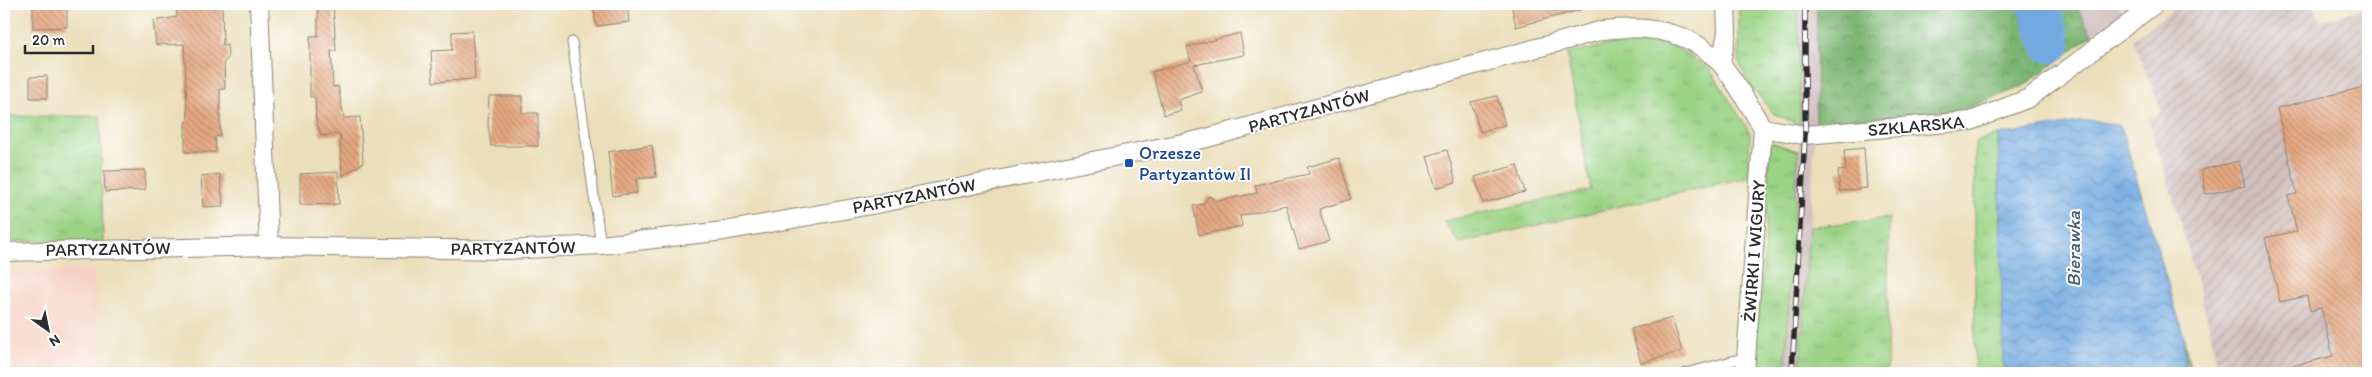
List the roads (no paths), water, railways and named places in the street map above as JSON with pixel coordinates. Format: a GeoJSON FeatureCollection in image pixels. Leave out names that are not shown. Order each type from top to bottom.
{"type":"FeatureCollection","features":[{"type":"Feature","properties":{"kind":"street"},"geometry":{"type":"LineString","coordinates":[[259,4],[269,246]]}},
{"type":"Feature","properties":{"kind":"street"},"geometry":{"type":"LineString","coordinates":[[1721,63],[1727,32],[1726,4]]}},
{"type":"Feature","properties":{"kind":"street","name":"SZKLARSKA"},"geometry":{"type":"LineString","coordinates":[[1763,128],[1805,135],[1971,121],[2029,98],[2154,4]]}},
{"type":"Feature","properties":{"kind":"street","name":"PARTYZANTÓW"},"geometry":{"type":"LineString","coordinates":[[4,252],[269,246],[506,250],[600,245],[724,231],[878,204],[1203,140],[1603,30],[1630,27],[1653,29],[1669,33],[1701,47],[1721,63],[1763,128]]}},
{"type":"Feature","properties":{"kind":"street","name":"ŻWIRKI I WIGURY"},"geometry":{"type":"LineString","coordinates":[[1746,365],[1763,128]]}},
{"type":"Feature","properties":{"kind":"lane"},"geometry":{"type":"LineString","coordinates":[[572,42],[600,245]]}},
{"type":"Feature","properties":{"kind":"lane"},"geometry":{"type":"LineString","coordinates":[[1686,373],[1746,365]]}},
{"type":"Feature","properties":{"kind":"water"},"geometry":{"type":"Polygon","coordinates":[[[2091,120],[2121,126],[2184,337],[2185,369],[2165,373],[2004,373],[1998,135],[2091,120]]]}},
{"type":"Feature","properties":{"kind":"waterway","name":"Bierawka"},"geometry":{"type":"LineString","coordinates":[[2038,4],[2051,43]]}},
{"type":"Feature","properties":{"kind":"railway"},"geometry":{"type":"LineString","coordinates":[[1792,373],[1805,135],[1805,4]]}},
{"type":"Feature","properties":{"kind":"place","name":"Orzesze Partyzantów II"},"geometry":{"type":"Point","coordinates":[1129,163]}}]}
